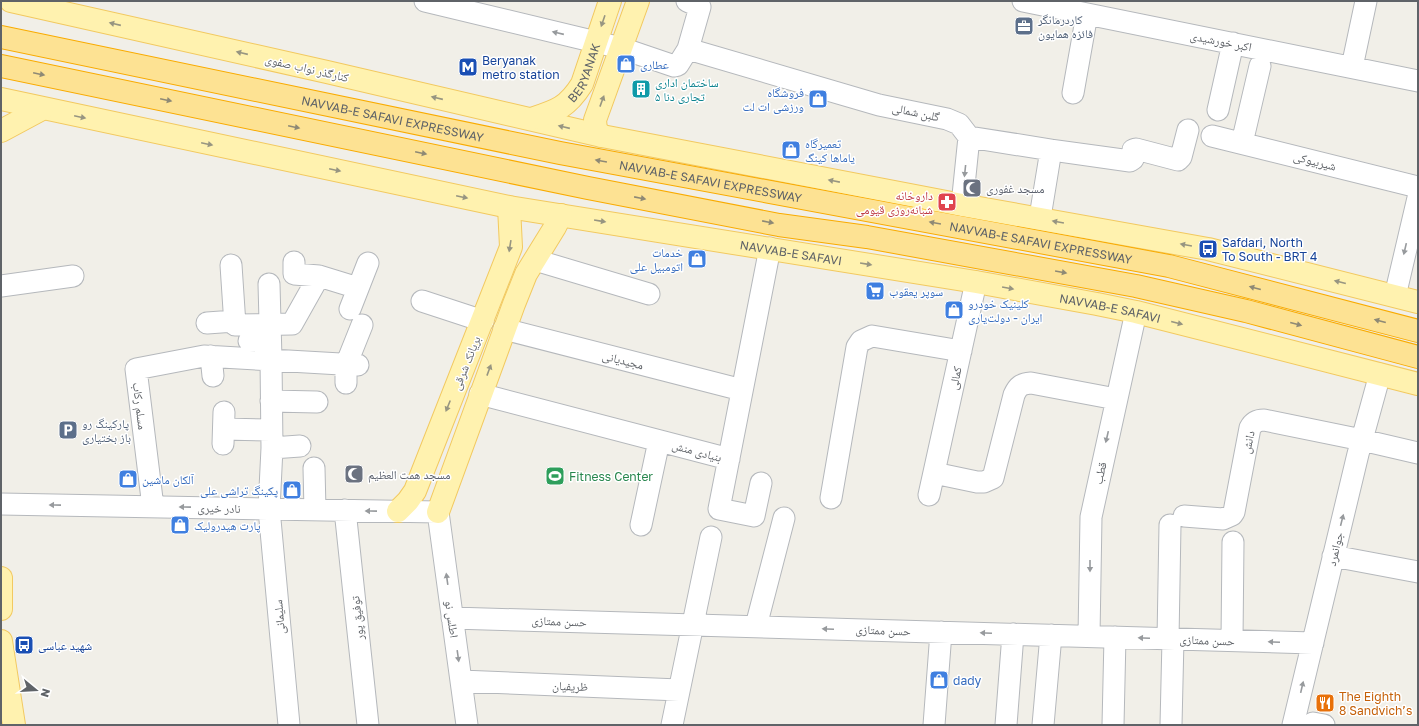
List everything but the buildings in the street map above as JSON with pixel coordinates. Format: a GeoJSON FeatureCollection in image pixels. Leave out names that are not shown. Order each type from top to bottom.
{"type":"FeatureCollection","features":[{"type":"Feature","properties":{"kind":"highway","name":"NAVVAB-E SAFAVI EXPRESSWAY"},"geometry":{"type":"LineString","coordinates":[[1,37],[560,153],[1169,266],[1418,331]]}},
{"type":"Feature","properties":{"kind":"highway"},"geometry":{"type":"LineString","coordinates":[[1,66],[596,189],[779,224],[867,236],[1136,286],[1246,311],[1418,357]]}},
{"type":"Feature","properties":{"kind":"main road","name":"کنارگذر نواب صفوی"},"geometry":{"type":"LineString","coordinates":[[11,1],[602,136]]}},
{"type":"Feature","properties":{"kind":"main road","name":"BERYANAK"},"geometry":{"type":"LineString","coordinates":[[531,119],[550,113],[568,103],[576,94],[582,84],[610,1]]}},
{"type":"Feature","properties":{"kind":"main road"},"geometry":{"type":"LineString","coordinates":[[638,1],[595,120],[596,130],[602,136],[962,206],[1208,248],[1418,302]]}},
{"type":"Feature","properties":{"kind":"main road"},"geometry":{"type":"LineString","coordinates":[[1,99],[42,109],[509,207],[561,215]]}},
{"type":"Feature","properties":{"kind":"main road"},"geometry":{"type":"LineString","coordinates":[[1,130],[42,109]]}},
{"type":"Feature","properties":{"kind":"main road","name":"بریانک شرقی"},"geometry":{"type":"LineString","coordinates":[[398,511],[415,491],[511,247],[509,207]]}},
{"type":"Feature","properties":{"kind":"main road","name":"بریانک شرقی"},"geometry":{"type":"LineString","coordinates":[[438,512],[504,329],[526,274],[556,227],[561,215]]}},
{"type":"Feature","properties":{"kind":"main road","name":"NAVVAB-E SAFAVI"},"geometry":{"type":"LineString","coordinates":[[561,215],[976,282],[1096,304],[1136,312],[1418,384]]}},
{"type":"Feature","properties":{"kind":"main road"},"geometry":{"type":"LineString","coordinates":[[1,578],[1,609]]}},
{"type":"Feature","properties":{"kind":"main road"},"geometry":{"type":"LineString","coordinates":[[1,642],[4,679],[14,725]]}},
{"type":"Feature","properties":{"kind":"street"},"geometry":{"type":"LineString","coordinates":[[425,1],[502,10],[596,42],[621,48],[674,66],[678,65],[688,49],[700,6],[687,1]]}},
{"type":"Feature","properties":{"kind":"street","name":"اکبر خورشیدی"},"geometry":{"type":"LineString","coordinates":[[1023,1],[1418,81]]}},
{"type":"Feature","properties":{"kind":"street"},"geometry":{"type":"LineString","coordinates":[[1352,67],[1366,1]]}},
{"type":"Feature","properties":{"kind":"street"},"geometry":{"type":"LineString","coordinates":[[1073,93],[1087,14]]}},
{"type":"Feature","properties":{"kind":"street"},"geometry":{"type":"LineString","coordinates":[[1218,110],[1232,43]]}},
{"type":"Feature","properties":{"kind":"street","name":"گلبن شمالی"},"geometry":{"type":"LineString","coordinates":[[688,49],[878,105],[947,119],[959,124],[969,136]]}},
{"type":"Feature","properties":{"kind":"street"},"geometry":{"type":"LineString","coordinates":[[1242,143],[1260,66]]}},
{"type":"Feature","properties":{"kind":"street"},"geometry":{"type":"LineString","coordinates":[[962,206],[969,136],[1051,150],[1130,161],[1133,159],[1133,150],[1136,149],[1178,160],[1181,157],[1188,130]]}},
{"type":"Feature","properties":{"kind":"street","name":"شیربیوکی"},"geometry":{"type":"LineString","coordinates":[[1212,136],[1418,187]]}},
{"type":"Feature","properties":{"kind":"street"},"geometry":{"type":"LineString","coordinates":[[1041,211],[1051,150]]}},
{"type":"Feature","properties":{"kind":"street"},"geometry":{"type":"LineString","coordinates":[[1395,296],[1414,230],[1418,198]]}},
{"type":"Feature","properties":{"kind":"street","name":"بنیادی منش"},"geometry":{"type":"LineString","coordinates":[[480,394],[729,459],[770,248]]}},
{"type":"Feature","properties":{"kind":"street"},"geometry":{"type":"LineString","coordinates":[[535,260],[649,294]]}},
{"type":"Feature","properties":{"kind":"street"},"geometry":{"type":"LineString","coordinates":[[294,262],[294,274],[319,276],[358,288]]}},
{"type":"Feature","properties":{"kind":"street"},"geometry":{"type":"LineString","coordinates":[[230,265],[235,325],[265,341],[350,371],[358,288],[368,263]]}},
{"type":"Feature","properties":{"kind":"street"},"geometry":{"type":"LineString","coordinates":[[1,286],[73,276]]}},
{"type":"Feature","properties":{"kind":"street"},"geometry":{"type":"LineString","coordinates":[[265,341],[292,324],[319,276]]}},
{"type":"Feature","properties":{"kind":"street","name":"کمالی"},"geometry":{"type":"LineString","coordinates":[[929,494],[976,282]]}},
{"type":"Feature","properties":{"kind":"street","name":"سلیمانی"},"geometry":{"type":"LineString","coordinates":[[269,284],[265,341],[271,401],[269,509],[289,725]]}},
{"type":"Feature","properties":{"kind":"street"},"geometry":{"type":"LineString","coordinates":[[422,301],[483,321]]}},
{"type":"Feature","properties":{"kind":"street","name":"قطب"},"geometry":{"type":"LineString","coordinates":[[1089,636],[1091,517],[1136,312]]}},
{"type":"Feature","properties":{"kind":"street"},"geometry":{"type":"LineString","coordinates":[[208,350],[235,321]]}},
{"type":"Feature","properties":{"kind":"street","name":"مجیدیانی"},"geometry":{"type":"LineString","coordinates":[[504,329],[742,390]]}},
{"type":"Feature","properties":{"kind":"street"},"geometry":{"type":"LineString","coordinates":[[830,498],[857,347],[861,341],[872,336],[961,351]]}},
{"type":"Feature","properties":{"kind":"street","name":"مسلم رکاب"},"geometry":{"type":"LineString","coordinates":[[153,507],[136,369],[208,350],[265,341]]}},
{"type":"Feature","properties":{"kind":"street","name":"جوانمرد"},"geometry":{"type":"LineString","coordinates":[[1310,724],[1313,643],[1333,556],[1380,374]]}},
{"type":"Feature","properties":{"kind":"street"},"geometry":{"type":"LineString","coordinates":[[934,473],[977,482],[984,482],[994,478],[1014,395],[1016,389],[1021,385],[1030,383],[1116,399]]}},
{"type":"Feature","properties":{"kind":"street"},"geometry":{"type":"LineString","coordinates":[[271,401],[317,402]]}},
{"type":"Feature","properties":{"kind":"street","name":"دانش"},"geometry":{"type":"LineString","coordinates":[[1171,638],[1177,521],[1223,519],[1232,515],[1234,512],[1250,428],[1255,422],[1264,420],[1418,453]]}},
{"type":"Feature","properties":{"kind":"street"},"geometry":{"type":"LineString","coordinates":[[224,428],[300,446]]}},
{"type":"Feature","properties":{"kind":"street"},"geometry":{"type":"LineString","coordinates":[[641,525],[659,441]]}},
{"type":"Feature","properties":{"kind":"street"},"geometry":{"type":"LineString","coordinates":[[729,459],[719,509],[754,516],[761,483]]}},
{"type":"Feature","properties":{"kind":"street"},"geometry":{"type":"LineString","coordinates":[[314,468],[315,510]]}},
{"type":"Feature","properties":{"kind":"street","name":"نادر خیری"},"geometry":{"type":"LineString","coordinates":[[1,504],[438,512]]}},
{"type":"Feature","properties":{"kind":"street","name":"توفیق پور"},"geometry":{"type":"LineString","coordinates":[[345,510],[368,725]]}},
{"type":"Feature","properties":{"kind":"street","name":"اطلس نو"},"geometry":{"type":"LineString","coordinates":[[438,512],[467,725]]}},
{"type":"Feature","properties":{"kind":"street"},"geometry":{"type":"LineString","coordinates":[[756,626],[784,518]]}},
{"type":"Feature","properties":{"kind":"street"},"geometry":{"type":"LineString","coordinates":[[672,725],[711,537]]}},
{"type":"Feature","properties":{"kind":"street"},"geometry":{"type":"LineString","coordinates":[[1232,640],[1233,542]]}},
{"type":"Feature","properties":{"kind":"street"},"geometry":{"type":"LineString","coordinates":[[1333,556],[1418,572]]}},
{"type":"Feature","properties":{"kind":"street","name":"حسن ممتازی"},"geometry":{"type":"LineString","coordinates":[[452,618],[1313,643]]}},
{"type":"Feature","properties":{"kind":"street"},"geometry":{"type":"LineString","coordinates":[[934,725],[941,632]]}},
{"type":"Feature","properties":{"kind":"street"},"geometry":{"type":"LineString","coordinates":[[1006,725],[1013,634]]}},
{"type":"Feature","properties":{"kind":"street"},"geometry":{"type":"LineString","coordinates":[[1043,725],[1051,635]]}},
{"type":"Feature","properties":{"kind":"street"},"geometry":{"type":"LineString","coordinates":[[1113,725],[1116,637]]}},
{"type":"Feature","properties":{"kind":"street"},"geometry":{"type":"LineString","coordinates":[[1171,638],[1171,725]]}},
{"type":"Feature","properties":{"kind":"street","name":"ظریفیان"},"geometry":{"type":"LineString","coordinates":[[461,681],[679,690]]}},
{"type":"Feature","properties":{"kind":"place","name":"کاردرمانگر فائزه همایون"},"geometry":{"type":"Point","coordinates":[1024,26]}},
{"type":"Feature","properties":{"kind":"place","name":"عطاری"},"geometry":{"type":"Point","coordinates":[626,64]}},
{"type":"Feature","properties":{"kind":"place","name":"Beryanak metro station"},"geometry":{"type":"Point","coordinates":[468,67]}},
{"type":"Feature","properties":{"kind":"place","name":"ساختمان اداری تجاری دنا ۵"},"geometry":{"type":"Point","coordinates":[641,89]}},
{"type":"Feature","properties":{"kind":"place","name":"فروشگاه ورزشی ات لت"},"geometry":{"type":"Point","coordinates":[818,99]}},
{"type":"Feature","properties":{"kind":"place","name":"تعمیرگاه یاماها کینگ"},"geometry":{"type":"Point","coordinates":[791,150]}},
{"type":"Feature","properties":{"kind":"place","name":"مسجد غفوری"},"geometry":{"type":"Point","coordinates":[972,188]}},
{"type":"Feature","properties":{"kind":"place","name":"داروخانه شبانه‌روزی قیومی"},"geometry":{"type":"Point","coordinates":[947,202]}},
{"type":"Feature","properties":{"kind":"place","name":"Safdari, North To South - BRT 4"},"geometry":{"type":"Point","coordinates":[1208,249]}},
{"type":"Feature","properties":{"kind":"place","name":"خدمات اتومبیل علی"},"geometry":{"type":"Point","coordinates":[697,259]}},
{"type":"Feature","properties":{"kind":"place","name":"سوپر یعقوب"},"geometry":{"type":"Point","coordinates":[875,291]}},
{"type":"Feature","properties":{"kind":"place","name":"کلینیک خودرو ایران - دولت‌یاری"},"geometry":{"type":"Point","coordinates":[954,310]}},
{"type":"Feature","properties":{"kind":"place","name":"پارکینگ رو باز بختیاری"},"geometry":{"type":"Point","coordinates":[68,430]}},
{"type":"Feature","properties":{"kind":"place","name":"مسجد همت العظیم"},"geometry":{"type":"Point","coordinates":[354,474]}},
{"type":"Feature","properties":{"kind":"place","name":"Fitness Center"},"geometry":{"type":"Point","coordinates":[555,476]}},
{"type":"Feature","properties":{"kind":"place","name":"آلکان ماشین"},"geometry":{"type":"Point","coordinates":[128,479]}},
{"type":"Feature","properties":{"kind":"place","name":"پکینگ تراشی علی"},"geometry":{"type":"Point","coordinates":[292,490]}},
{"type":"Feature","properties":{"kind":"place","name":"پارت هیدرولیک"},"geometry":{"type":"Point","coordinates":[180,525]}},
{"type":"Feature","properties":{"kind":"place","name":"شهید عباسی"},"geometry":{"type":"Point","coordinates":[24,645]}},
{"type":"Feature","properties":{"kind":"place","name":"dady"},"geometry":{"type":"Point","coordinates":[939,680]}},
{"type":"Feature","properties":{"kind":"place","name":"The Eighth 8 Sandvich’s"},"geometry":{"type":"Point","coordinates":[1325,703]}}]}
